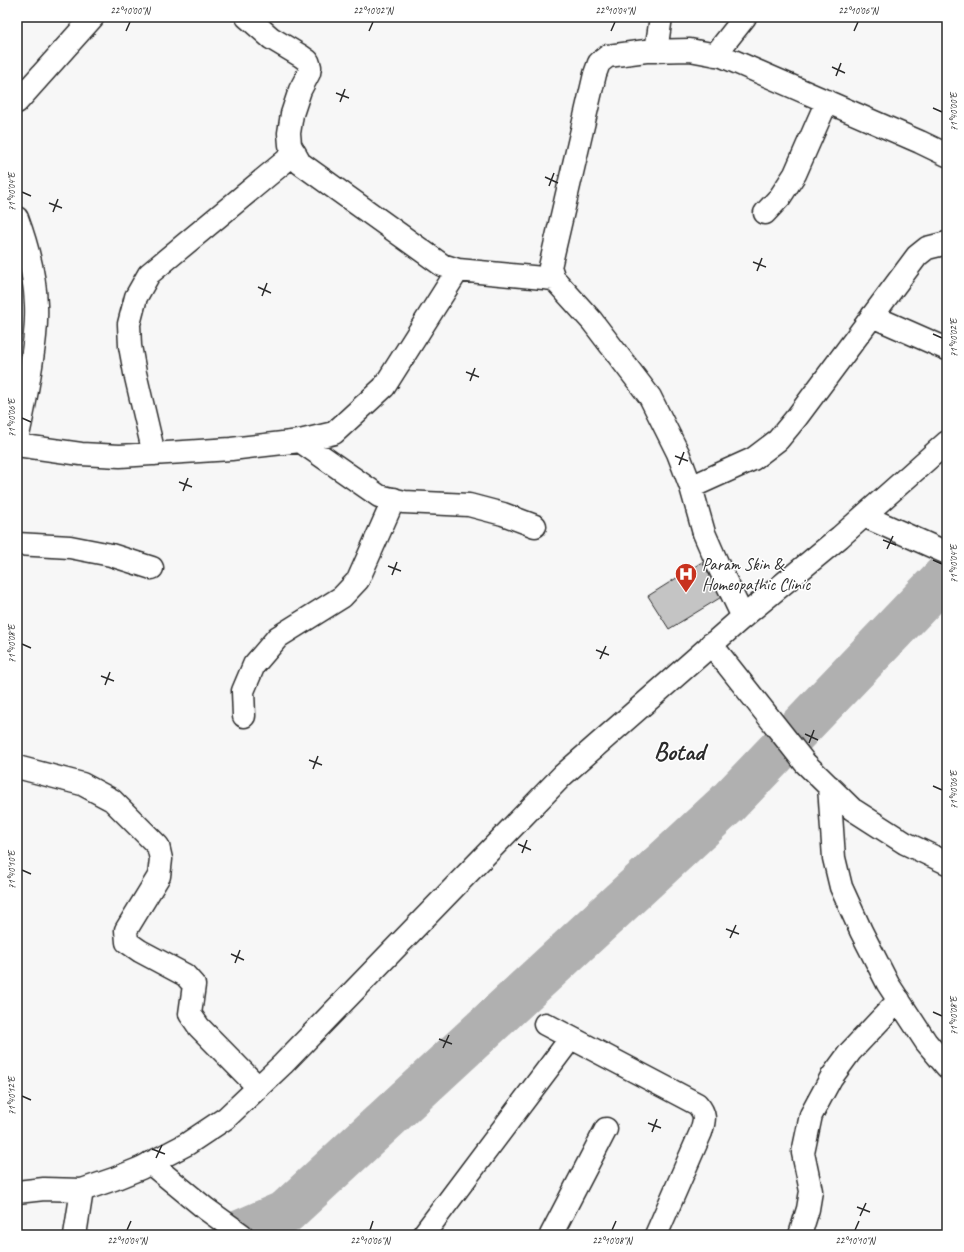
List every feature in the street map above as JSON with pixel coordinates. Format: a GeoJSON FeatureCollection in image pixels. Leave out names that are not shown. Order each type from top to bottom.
{"type":"FeatureCollection","features":[{"type":"Feature","properties":{"kind":"main road"},"geometry":{"type":"LineString","coordinates":[[17,102],[93,17]]}},
{"type":"Feature","properties":{"kind":"main road"},"geometry":{"type":"LineString","coordinates":[[246,17],[271,38],[308,61],[310,67],[309,73],[300,90],[292,114],[289,133],[290,145],[300,163],[442,265],[458,270],[554,279]]}},
{"type":"Feature","properties":{"kind":"main road"},"geometry":{"type":"LineString","coordinates":[[656,51],[661,17]]}},
{"type":"Feature","properties":{"kind":"main road"},"geometry":{"type":"LineString","coordinates":[[715,55],[745,17]]}},
{"type":"Feature","properties":{"kind":"main road"},"geometry":{"type":"LineString","coordinates":[[743,617],[704,533],[691,486],[678,453],[650,397],[592,321],[554,279],[550,266],[595,74],[599,63],[608,56],[656,51],[690,50],[722,56],[947,155]]}},
{"type":"Feature","properties":{"kind":"main road"},"geometry":{"type":"LineString","coordinates":[[765,213],[780,197],[795,174],[827,101]]}},
{"type":"Feature","properties":{"kind":"main road"},"geometry":{"type":"LineString","coordinates":[[154,454],[130,346],[129,324],[136,297],[149,274],[295,153]]}},
{"type":"Feature","properties":{"kind":"main road"},"geometry":{"type":"LineString","coordinates":[[17,218],[33,273],[36,305],[35,338],[25,404],[17,439]]}},
{"type":"Feature","properties":{"kind":"main road"},"geometry":{"type":"LineString","coordinates":[[691,486],[753,459],[778,440],[798,417],[917,256],[927,248],[947,243]]}},
{"type":"Feature","properties":{"kind":"main road"},"geometry":{"type":"LineString","coordinates":[[17,445],[81,454],[120,456],[231,449],[300,441],[334,433],[384,387],[458,270]]}},
{"type":"Feature","properties":{"kind":"main road"},"geometry":{"type":"LineString","coordinates":[[872,316],[947,348]]}},
{"type":"Feature","properties":{"kind":"main road"},"geometry":{"type":"LineString","coordinates":[[300,441],[379,496],[404,502],[469,505],[503,514],[535,526]]}},
{"type":"Feature","properties":{"kind":"main road"},"geometry":{"type":"LineString","coordinates":[[17,1192],[44,1189],[82,1190],[141,1168],[187,1144],[226,1118],[288,1058],[563,775],[711,644],[864,516],[947,442]]}},
{"type":"Feature","properties":{"kind":"main road"},"geometry":{"type":"LineString","coordinates":[[244,716],[243,691],[254,666],[278,637],[342,597],[358,580],[394,499]]}},
{"type":"Feature","properties":{"kind":"main road"},"geometry":{"type":"LineString","coordinates":[[864,516],[947,553]]}},
{"type":"Feature","properties":{"kind":"main road"},"geometry":{"type":"LineString","coordinates":[[17,544],[70,547],[111,555],[152,568]]}},
{"type":"Feature","properties":{"kind":"main road"},"geometry":{"type":"LineString","coordinates":[[711,644],[805,763],[852,809],[905,843],[947,863]]}},
{"type":"Feature","properties":{"kind":"main road"},"geometry":{"type":"LineString","coordinates":[[17,767],[82,784],[112,800],[158,846],[161,859],[159,876],[126,930],[127,942],[140,952],[185,975],[194,986],[190,1014],[199,1027],[258,1087]]}},
{"type":"Feature","properties":{"kind":"main road"},"geometry":{"type":"LineString","coordinates":[[829,786],[834,858],[841,888],[860,931],[888,984],[926,1042],[947,1068]]}},
{"type":"Feature","properties":{"kind":"main road"},"geometry":{"type":"LineString","coordinates":[[800,1235],[808,1209],[811,1191],[803,1153],[811,1115],[831,1078],[850,1052],[899,1000]]}},
{"type":"Feature","properties":{"kind":"main road"},"geometry":{"type":"LineString","coordinates":[[545,1024],[697,1104],[703,1111],[705,1120],[701,1132],[656,1235]]}},
{"type":"Feature","properties":{"kind":"main road"},"geometry":{"type":"LineString","coordinates":[[423,1235],[571,1038]]}},
{"type":"Feature","properties":{"kind":"main road"},"geometry":{"type":"LineString","coordinates":[[551,1235],[606,1129]]}},
{"type":"Feature","properties":{"kind":"main road"},"geometry":{"type":"LineString","coordinates":[[150,1163],[206,1209],[242,1235]]}},
{"type":"Feature","properties":{"kind":"main road"},"geometry":{"type":"LineString","coordinates":[[17,1182],[44,1189]]}},
{"type":"Feature","properties":{"kind":"main road"},"geometry":{"type":"LineString","coordinates":[[75,1235],[82,1190]]}},
{"type":"Feature","properties":{"kind":"building"},"geometry":{"type":"Polygon","coordinates":[[[702,562],[723,596],[669,629],[648,596],[702,562]]]}},
{"type":"Feature","properties":{"kind":"waterway"},"geometry":{"type":"LineString","coordinates":[[233,1235],[286,1212],[727,804],[947,574]]}},
{"type":"Feature","properties":{"kind":"place","name":"Param Skin & Homeopathic Clinic"},"geometry":{"type":"Point","coordinates":[686,594]}},
{"type":"Feature","properties":{"kind":"district","name":"Botad"},"geometry":{"type":"Point","coordinates":[679,751]}}]}
